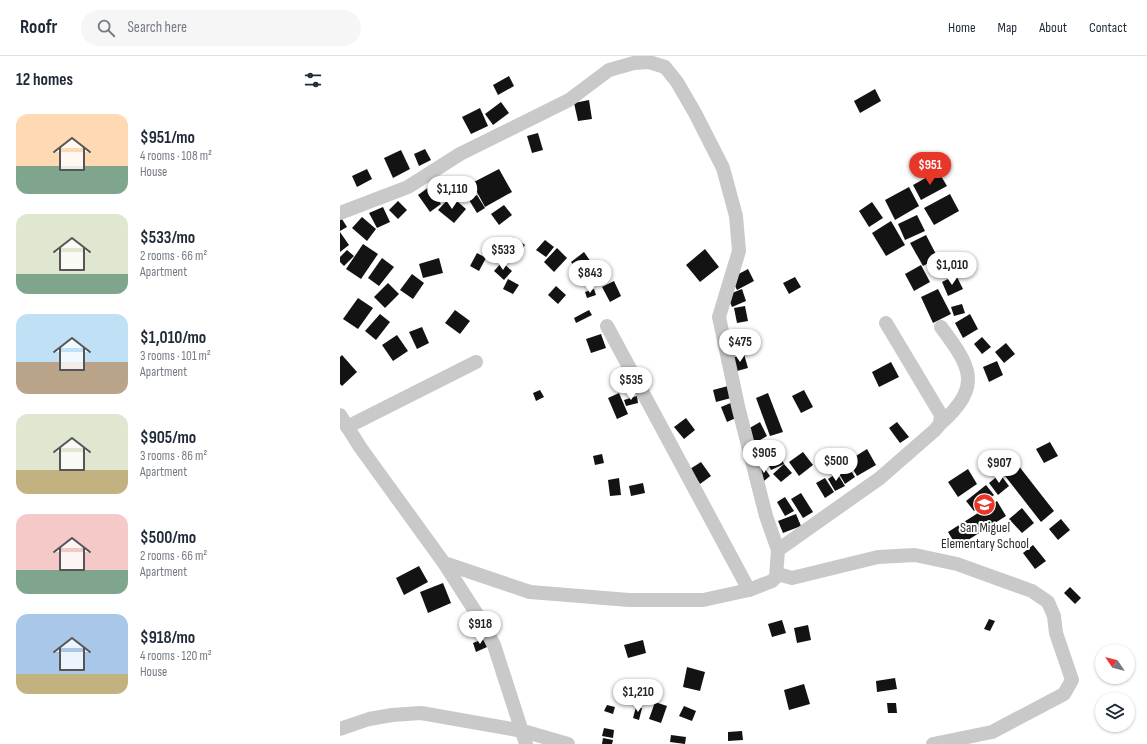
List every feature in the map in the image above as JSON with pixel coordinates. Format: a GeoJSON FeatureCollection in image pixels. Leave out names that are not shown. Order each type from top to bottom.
{"type":"FeatureCollection","features":[{"type":"Feature","properties":{"kind":"street"},"geometry":{"type":"LineString","coordinates":[[340,213],[408,187],[460,154],[569,100],[609,70],[634,63],[649,62],[665,67],[677,82],[695,113],[723,168],[736,216],[739,251],[720,317],[738,406],[766,516],[778,550],[778,574],[772,581],[749,590],[703,600],[629,600],[530,592],[444,563]]}},
{"type":"Feature","properties":{"kind":"street"},"geometry":{"type":"LineString","coordinates":[[886,323],[941,415],[940,424]]}},
{"type":"Feature","properties":{"kind":"street"},"geometry":{"type":"LineString","coordinates":[[608,326],[749,590]]}},
{"type":"Feature","properties":{"kind":"street"},"geometry":{"type":"LineString","coordinates":[[778,550],[880,478],[956,410],[966,393],[968,381],[966,365],[941,327]]}},
{"type":"Feature","properties":{"kind":"street"},"geometry":{"type":"LineString","coordinates":[[476,362],[344,421],[360,448],[444,563],[482,622],[494,645],[524,738]]}},
{"type":"Feature","properties":{"kind":"street"},"geometry":{"type":"LineString","coordinates":[[778,574],[792,578],[878,557],[915,555],[957,564],[1032,591],[1048,602],[1054,616],[1056,633],[1072,680],[1064,694],[992,732],[933,744]]}},
{"type":"Feature","properties":{"kind":"street"},"geometry":{"type":"LineString","coordinates":[[340,729],[369,719],[392,715],[421,713],[524,738],[568,744]]}},
{"type":"Feature","properties":{"kind":"building"},"geometry":{"type":"Polygon","coordinates":[[[509,76],[514,86],[498,95],[493,85],[509,76]]]}},
{"type":"Feature","properties":{"kind":"building"},"geometry":{"type":"Polygon","coordinates":[[[875,89],[881,101],[860,113],[854,101],[875,89]]]}},
{"type":"Feature","properties":{"kind":"building"},"geometry":{"type":"Polygon","coordinates":[[[589,100],[592,119],[578,121],[574,103],[589,100]]]}},
{"type":"Feature","properties":{"kind":"building"},"geometry":{"type":"Polygon","coordinates":[[[501,102],[509,113],[493,125],[485,114],[501,102]]]}},
{"type":"Feature","properties":{"kind":"building"},"geometry":{"type":"Polygon","coordinates":[[[480,108],[488,126],[471,134],[462,117],[480,108]]]}},
{"type":"Feature","properties":{"kind":"building"},"geometry":{"type":"Polygon","coordinates":[[[538,133],[543,150],[532,153],[527,136],[538,133]]]}},
{"type":"Feature","properties":{"kind":"building"},"geometry":{"type":"Polygon","coordinates":[[[425,149],[431,160],[419,166],[414,154],[425,149]]]}},
{"type":"Feature","properties":{"kind":"building"},"geometry":{"type":"Polygon","coordinates":[[[401,150],[410,169],[393,178],[384,158],[401,150]]]}},
{"type":"Feature","properties":{"kind":"building"},"geometry":{"type":"Polygon","coordinates":[[[367,169],[372,179],[357,187],[352,176],[367,169]]]}},
{"type":"Feature","properties":{"kind":"building"},"geometry":{"type":"Polygon","coordinates":[[[499,169],[512,192],[485,207],[472,183],[499,169]]]}},
{"type":"Feature","properties":{"kind":"building"},"geometry":{"type":"Polygon","coordinates":[[[938,171],[947,186],[921,200],[913,185],[938,171]]]}},
{"type":"Feature","properties":{"kind":"building"},"geometry":{"type":"Polygon","coordinates":[[[440,186],[449,194],[444,201],[434,193],[440,186]]]}},
{"type":"Feature","properties":{"kind":"building"},"geometry":{"type":"Polygon","coordinates":[[[429,187],[441,204],[430,212],[418,195],[429,187]]]}},
{"type":"Feature","properties":{"kind":"building"},"geometry":{"type":"Polygon","coordinates":[[[909,187],[919,206],[895,220],[885,200],[909,187]]]}},
{"type":"Feature","properties":{"kind":"building"},"geometry":{"type":"Polygon","coordinates":[[[950,194],[959,211],[934,225],[924,208],[950,194]]]}},
{"type":"Feature","properties":{"kind":"building"},"geometry":{"type":"Polygon","coordinates":[[[477,195],[485,208],[477,213],[469,200],[477,195]]]}},
{"type":"Feature","properties":{"kind":"building"},"geometry":{"type":"Polygon","coordinates":[[[451,196],[466,209],[454,223],[438,210],[451,196]]]}},
{"type":"Feature","properties":{"kind":"building"},"geometry":{"type":"Polygon","coordinates":[[[398,201],[407,210],[398,219],[389,210],[398,201]]]}},
{"type":"Feature","properties":{"kind":"building"},"geometry":{"type":"Polygon","coordinates":[[[872,202],[883,218],[869,227],[859,211],[872,202]]]}},
{"type":"Feature","properties":{"kind":"building"},"geometry":{"type":"Polygon","coordinates":[[[504,205],[512,215],[499,225],[491,214],[504,205]]]}},
{"type":"Feature","properties":{"kind":"building"},"geometry":{"type":"Polygon","coordinates":[[[383,207],[390,222],[377,228],[369,213],[383,207]]]}},
{"type":"Feature","properties":{"kind":"building"},"geometry":{"type":"Polygon","coordinates":[[[917,215],[925,231],[905,240],[898,224],[917,215]]]}},
{"type":"Feature","properties":{"kind":"building"},"geometry":{"type":"Polygon","coordinates":[[[362,217],[376,229],[367,241],[352,228],[362,217]]]}},
{"type":"Feature","properties":{"kind":"building"},"geometry":{"type":"Polygon","coordinates":[[[342,219],[347,227],[340,231],[340,220],[342,219]]]}},
{"type":"Feature","properties":{"kind":"building"},"geometry":{"type":"Polygon","coordinates":[[[891,221],[905,245],[886,256],[872,233],[891,221]]]}},
{"type":"Feature","properties":{"kind":"building"},"geometry":{"type":"Polygon","coordinates":[[[340,232],[349,245],[340,252],[340,232]]]}},
{"type":"Feature","properties":{"kind":"building"},"geometry":{"type":"Polygon","coordinates":[[[926,235],[938,258],[923,266],[910,243],[926,235]]]}},
{"type":"Feature","properties":{"kind":"building"},"geometry":{"type":"Polygon","coordinates":[[[513,237],[525,245],[516,258],[504,249],[513,237]]]}},
{"type":"Feature","properties":{"kind":"building"},"geometry":{"type":"Polygon","coordinates":[[[545,240],[554,247],[546,257],[536,250],[545,240]]]}},
{"type":"Feature","properties":{"kind":"building"},"geometry":{"type":"Polygon","coordinates":[[[363,244],[378,254],[361,279],[346,269],[363,244]]]}},
{"type":"Feature","properties":{"kind":"building"},"geometry":{"type":"Polygon","coordinates":[[[557,248],[567,258],[554,272],[544,262],[557,248]]]}},
{"type":"Feature","properties":{"kind":"building"},"geometry":{"type":"Polygon","coordinates":[[[705,249],[719,267],[700,282],[686,265],[705,249]]]}},
{"type":"Feature","properties":{"kind":"building"},"geometry":{"type":"Polygon","coordinates":[[[347,250],[354,256],[344,266],[340,262],[340,257],[347,250]]]}},
{"type":"Feature","properties":{"kind":"building"},"geometry":{"type":"Polygon","coordinates":[[[584,252],[591,262],[578,271],[571,262],[584,252]]]}},
{"type":"Feature","properties":{"kind":"building"},"geometry":{"type":"Polygon","coordinates":[[[477,253],[486,258],[479,271],[470,266],[477,253]]]}},
{"type":"Feature","properties":{"kind":"building"},"geometry":{"type":"Polygon","coordinates":[[[382,258],[394,267],[379,286],[368,278],[382,258]]]}},
{"type":"Feature","properties":{"kind":"building"},"geometry":{"type":"Polygon","coordinates":[[[439,258],[443,273],[423,278],[419,264],[439,258]]]}},
{"type":"Feature","properties":{"kind":"building"},"geometry":{"type":"Polygon","coordinates":[[[502,262],[512,271],[504,280],[494,271],[502,262]]]}},
{"type":"Feature","properties":{"kind":"building"},"geometry":{"type":"Polygon","coordinates":[[[921,265],[930,282],[914,291],[905,274],[921,265]]]}},
{"type":"Feature","properties":{"kind":"building"},"geometry":{"type":"Polygon","coordinates":[[[748,269],[754,281],[737,290],[731,278],[748,269]]]}},
{"type":"Feature","properties":{"kind":"building"},"geometry":{"type":"Polygon","coordinates":[[[412,274],[424,283],[413,299],[400,290],[412,274]]]}},
{"type":"Feature","properties":{"kind":"building"},"geometry":{"type":"Polygon","coordinates":[[[956,275],[963,289],[948,296],[942,282],[956,275]]]}},
{"type":"Feature","properties":{"kind":"building"},"geometry":{"type":"Polygon","coordinates":[[[795,277],[801,287],[789,294],[783,283],[795,277]]]}},
{"type":"Feature","properties":{"kind":"building"},"geometry":{"type":"Polygon","coordinates":[[[508,279],[519,285],[513,294],[503,289],[508,279]]]}},
{"type":"Feature","properties":{"kind":"building"},"geometry":{"type":"Polygon","coordinates":[[[614,281],[621,296],[610,302],[602,287],[614,281]]]}},
{"type":"Feature","properties":{"kind":"building"},"geometry":{"type":"Polygon","coordinates":[[[388,283],[399,294],[385,308],[374,297],[388,283]]]}},
{"type":"Feature","properties":{"kind":"building"},"geometry":{"type":"Polygon","coordinates":[[[556,286],[566,295],[558,304],[548,295],[556,286]]]}},
{"type":"Feature","properties":{"kind":"building"},"geometry":{"type":"Polygon","coordinates":[[[594,289],[596,295],[587,298],[585,292],[594,289]]]}},
{"type":"Feature","properties":{"kind":"building"},"geometry":{"type":"Polygon","coordinates":[[[742,289],[746,301],[732,307],[727,295],[742,289]]]}},
{"type":"Feature","properties":{"kind":"building"},"geometry":{"type":"Polygon","coordinates":[[[938,289],[951,314],[933,323],[921,297],[938,289]]]}},
{"type":"Feature","properties":{"kind":"building"},"geometry":{"type":"Polygon","coordinates":[[[358,298],[373,308],[358,329],[343,319],[358,298]]]}},
{"type":"Feature","properties":{"kind":"building"},"geometry":{"type":"Polygon","coordinates":[[[962,304],[965,313],[954,316],[951,307],[962,304]]]}},
{"type":"Feature","properties":{"kind":"building"},"geometry":{"type":"Polygon","coordinates":[[[745,306],[748,321],[737,323],[734,308],[745,306]]]}},
{"type":"Feature","properties":{"kind":"building"},"geometry":{"type":"Polygon","coordinates":[[[455,310],[470,321],[460,334],[445,323],[455,310]]]}},
{"type":"Feature","properties":{"kind":"building"},"geometry":{"type":"Polygon","coordinates":[[[589,310],[592,315],[576,323],[574,318],[589,310]]]}},
{"type":"Feature","properties":{"kind":"building"},"geometry":{"type":"Polygon","coordinates":[[[380,314],[390,322],[376,340],[365,331],[380,314]]]}},
{"type":"Feature","properties":{"kind":"building"},"geometry":{"type":"Polygon","coordinates":[[[970,314],[978,329],[963,338],[955,323],[970,314]]]}},
{"type":"Feature","properties":{"kind":"building"},"geometry":{"type":"Polygon","coordinates":[[[422,327],[429,343],[417,349],[409,332],[422,327]]]}},
{"type":"Feature","properties":{"kind":"building"},"geometry":{"type":"Polygon","coordinates":[[[601,334],[606,348],[591,353],[586,339],[601,334]]]}},
{"type":"Feature","properties":{"kind":"building"},"geometry":{"type":"Polygon","coordinates":[[[397,335],[408,351],[393,361],[382,345],[397,335]]]}},
{"type":"Feature","properties":{"kind":"building"},"geometry":{"type":"Polygon","coordinates":[[[982,337],[991,347],[982,354],[974,344],[982,337]]]}},
{"type":"Feature","properties":{"kind":"building"},"geometry":{"type":"Polygon","coordinates":[[[1006,343],[1015,354],[1004,363],[995,352],[1006,343]]]}},
{"type":"Feature","properties":{"kind":"building"},"geometry":{"type":"Polygon","coordinates":[[[744,354],[748,368],[737,371],[732,358],[744,354]]]}},
{"type":"Feature","properties":{"kind":"building"},"geometry":{"type":"Polygon","coordinates":[[[342,355],[357,372],[342,386],[340,384],[340,357],[342,355]]]}},
{"type":"Feature","properties":{"kind":"building"},"geometry":{"type":"Polygon","coordinates":[[[997,361],[1003,375],[989,382],[983,367],[997,361]]]}},
{"type":"Feature","properties":{"kind":"building"},"geometry":{"type":"Polygon","coordinates":[[[891,362],[899,377],[879,387],[872,372],[891,362]]]}},
{"type":"Feature","properties":{"kind":"building"},"geometry":{"type":"Polygon","coordinates":[[[728,386],[731,398],[716,402],[713,390],[728,386]]]}},
{"type":"Feature","properties":{"kind":"building"},"geometry":{"type":"Polygon","coordinates":[[[540,390],[544,397],[536,401],[533,393],[540,390]]]}},
{"type":"Feature","properties":{"kind":"building"},"geometry":{"type":"Polygon","coordinates":[[[804,390],[813,407],[801,413],[792,396],[804,390]]]}},
{"type":"Feature","properties":{"kind":"building"},"geometry":{"type":"Polygon","coordinates":[[[619,393],[628,414],[617,419],[608,398],[619,393]]]}},
{"type":"Feature","properties":{"kind":"building"},"geometry":{"type":"Polygon","coordinates":[[[768,393],[783,432],[770,436],[756,398],[768,393]]]}},
{"type":"Feature","properties":{"kind":"building"},"geometry":{"type":"Polygon","coordinates":[[[637,396],[638,403],[626,406],[624,400],[637,396]]]}},
{"type":"Feature","properties":{"kind":"building"},"geometry":{"type":"Polygon","coordinates":[[[733,402],[738,417],[727,422],[721,407],[733,402]]]}},
{"type":"Feature","properties":{"kind":"building"},"geometry":{"type":"Polygon","coordinates":[[[686,418],[695,430],[684,439],[674,427],[686,418]]]}},
{"type":"Feature","properties":{"kind":"building"},"geometry":{"type":"Polygon","coordinates":[[[760,422],[767,436],[755,443],[748,429],[760,422]]]}},
{"type":"Feature","properties":{"kind":"building"},"geometry":{"type":"Polygon","coordinates":[[[897,422],[909,437],[900,443],[889,428],[897,422]]]}},
{"type":"Feature","properties":{"kind":"building"},"geometry":{"type":"Polygon","coordinates":[[[1050,442],[1058,456],[1044,463],[1036,449],[1050,442]]]}},
{"type":"Feature","properties":{"kind":"building"},"geometry":{"type":"Polygon","coordinates":[[[867,449],[876,465],[857,476],[848,461],[867,449]]]}},
{"type":"Feature","properties":{"kind":"building"},"geometry":{"type":"Polygon","coordinates":[[[803,452],[813,465],[799,476],[789,462],[803,452]]]}},
{"type":"Feature","properties":{"kind":"building"},"geometry":{"type":"Polygon","coordinates":[[[779,453],[784,464],[771,470],[766,459],[779,453]]]}},
{"type":"Feature","properties":{"kind":"building"},"geometry":{"type":"Polygon","coordinates":[[[602,454],[604,463],[595,465],[593,456],[602,454]]]}},
{"type":"Feature","properties":{"kind":"building"},"geometry":{"type":"Polygon","coordinates":[[[701,462],[711,476],[700,484],[690,469],[701,462]]]}},
{"type":"Feature","properties":{"kind":"building"},"geometry":{"type":"Polygon","coordinates":[[[784,464],[792,473],[781,482],[773,474],[784,464]]]}},
{"type":"Feature","properties":{"kind":"building"},"geometry":{"type":"Polygon","coordinates":[[[1018,465],[1054,511],[1041,522],[1005,476],[1018,465]]]}},
{"type":"Feature","properties":{"kind":"building"},"geometry":{"type":"Polygon","coordinates":[[[763,466],[770,476],[764,481],[757,471],[763,466]]]}},
{"type":"Feature","properties":{"kind":"building"},"geometry":{"type":"Polygon","coordinates":[[[848,466],[855,477],[845,484],[838,472],[848,466]]]}},
{"type":"Feature","properties":{"kind":"building"},"geometry":{"type":"Polygon","coordinates":[[[968,469],[977,484],[958,497],[948,482],[968,469]]]}},
{"type":"Feature","properties":{"kind":"building"},"geometry":{"type":"Polygon","coordinates":[[[837,473],[845,486],[835,491],[828,479],[837,473]]]}},
{"type":"Feature","properties":{"kind":"building"},"geometry":{"type":"Polygon","coordinates":[[[1000,474],[1009,486],[998,495],[989,483],[1000,474]]]}},
{"type":"Feature","properties":{"kind":"building"},"geometry":{"type":"Polygon","coordinates":[[[619,478],[621,495],[610,496],[608,480],[619,478]]]}},
{"type":"Feature","properties":{"kind":"building"},"geometry":{"type":"Polygon","coordinates":[[[825,478],[834,492],[825,498],[816,483],[825,478]]]}},
{"type":"Feature","properties":{"kind":"building"},"geometry":{"type":"Polygon","coordinates":[[[643,483],[645,493],[631,496],[629,486],[643,483]]]}},
{"type":"Feature","properties":{"kind":"building"},"geometry":{"type":"Polygon","coordinates":[[[986,485],[994,495],[974,511],[966,501],[986,485]]]}},
{"type":"Feature","properties":{"kind":"building"},"geometry":{"type":"Polygon","coordinates":[[[801,493],[813,512],[803,518],[791,499],[801,493]]]}},
{"type":"Feature","properties":{"kind":"building"},"geometry":{"type":"Polygon","coordinates":[[[785,497],[794,511],[785,516],[777,502],[785,497]]]}},
{"type":"Feature","properties":{"kind":"building"},"geometry":{"type":"Polygon","coordinates":[[[997,501],[1006,516],[957,547],[948,532],[997,501]]]}},
{"type":"Feature","properties":{"kind":"building"},"geometry":{"type":"Polygon","coordinates":[[[1022,508],[1034,523],[1022,533],[1009,519],[1022,508]]]}},
{"type":"Feature","properties":{"kind":"building"},"geometry":{"type":"Polygon","coordinates":[[[796,514],[801,526],[783,533],[778,521],[796,514]]]}},
{"type":"Feature","properties":{"kind":"building"},"geometry":{"type":"Polygon","coordinates":[[[1061,519],[1070,530],[1058,540],[1049,529],[1061,519]]]}},
{"type":"Feature","properties":{"kind":"building"},"geometry":{"type":"Polygon","coordinates":[[[1033,545],[1046,561],[1035,569],[1023,553],[1033,545]]]}},
{"type":"Feature","properties":{"kind":"building"},"geometry":{"type":"Polygon","coordinates":[[[419,566],[428,582],[404,595],[396,578],[419,566]]]}},
{"type":"Feature","properties":{"kind":"building"},"geometry":{"type":"Polygon","coordinates":[[[443,583],[451,603],[428,613],[420,592],[443,583]]]}},
{"type":"Feature","properties":{"kind":"building"},"geometry":{"type":"Polygon","coordinates":[[[1070,587],[1081,598],[1075,604],[1064,593],[1070,587]]]}},
{"type":"Feature","properties":{"kind":"building"},"geometry":{"type":"Polygon","coordinates":[[[989,619],[995,621],[990,631],[984,629],[989,619]]]}},
{"type":"Feature","properties":{"kind":"building"},"geometry":{"type":"Polygon","coordinates":[[[782,620],[786,633],[772,637],[768,624],[782,620]]]}},
{"type":"Feature","properties":{"kind":"building"},"geometry":{"type":"Polygon","coordinates":[[[808,625],[811,640],[797,643],[794,628],[808,625]]]}},
{"type":"Feature","properties":{"kind":"building"},"geometry":{"type":"Polygon","coordinates":[[[483,639],[487,647],[476,652],[473,643],[483,639]]]}},
{"type":"Feature","properties":{"kind":"building"},"geometry":{"type":"Polygon","coordinates":[[[643,640],[646,653],[628,658],[624,645],[643,640]]]}},
{"type":"Feature","properties":{"kind":"building"},"geometry":{"type":"Polygon","coordinates":[[[687,667],[705,672],[700,691],[683,687],[687,667]]]}},
{"type":"Feature","properties":{"kind":"building"},"geometry":{"type":"Polygon","coordinates":[[[895,678],[897,689],[877,692],[876,681],[895,678]]]}},
{"type":"Feature","properties":{"kind":"building"},"geometry":{"type":"Polygon","coordinates":[[[804,684],[810,704],[789,710],[784,690],[804,684]]]}},
{"type":"Feature","properties":{"kind":"building"},"geometry":{"type":"Polygon","coordinates":[[[655,702],[667,706],[661,723],[649,719],[655,702]]]}},
{"type":"Feature","properties":{"kind":"building"},"geometry":{"type":"Polygon","coordinates":[[[887,703],[896,703],[897,713],[888,713],[887,703]]]}},
{"type":"Feature","properties":{"kind":"building"},"geometry":{"type":"Polygon","coordinates":[[[607,705],[615,707],[613,714],[604,711],[607,705]]]}},
{"type":"Feature","properties":{"kind":"building"},"geometry":{"type":"Polygon","coordinates":[[[684,706],[696,711],[692,721],[679,716],[684,706]]]}},
{"type":"Feature","properties":{"kind":"building"},"geometry":{"type":"Polygon","coordinates":[[[636,707],[642,708],[639,720],[633,718],[636,707]]]}},
{"type":"Feature","properties":{"kind":"building"},"geometry":{"type":"Polygon","coordinates":[[[604,728],[614,730],[613,738],[602,736],[604,728]]]}},
{"type":"Feature","properties":{"kind":"building"},"geometry":{"type":"Polygon","coordinates":[[[742,731],[743,740],[728,741],[728,732],[742,731]]]}},
{"type":"Feature","properties":{"kind":"building"},"geometry":{"type":"Polygon","coordinates":[[[671,735],[686,737],[685,744],[670,742],[671,735]]]}},
{"type":"Feature","properties":{"kind":"building"},"geometry":{"type":"Polygon","coordinates":[[[603,738],[613,740],[612,744],[602,744],[603,738]]]}},
{"type":"Feature","properties":{"kind":"place","name":"San Miguel Elementary School"},"geometry":{"type":"Point","coordinates":[985,505]}}]}
